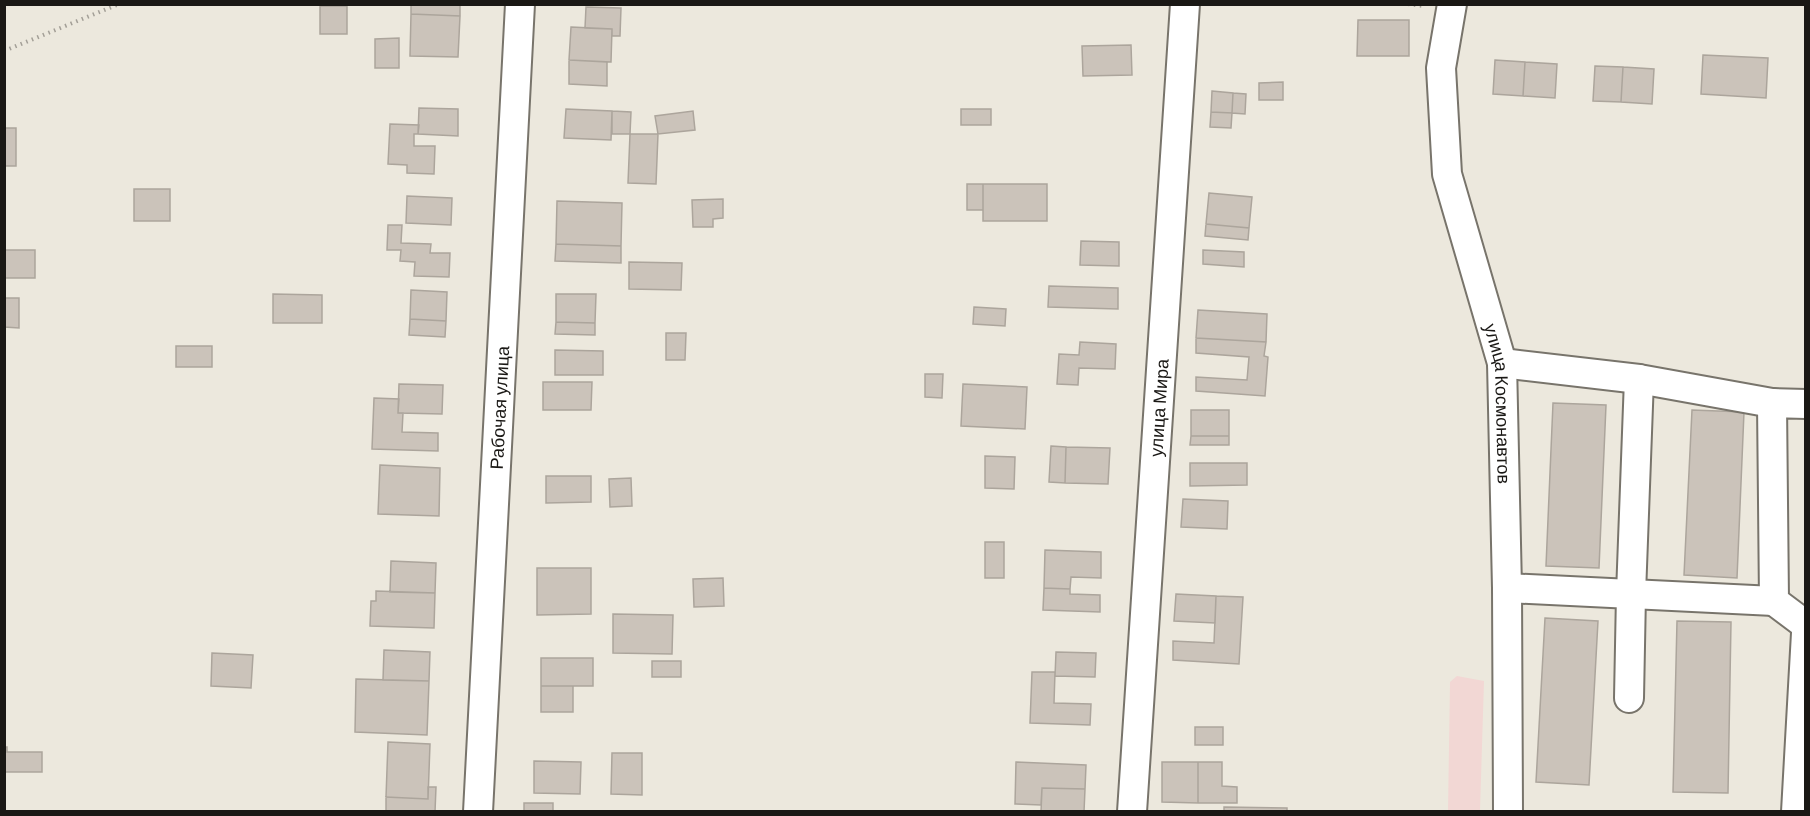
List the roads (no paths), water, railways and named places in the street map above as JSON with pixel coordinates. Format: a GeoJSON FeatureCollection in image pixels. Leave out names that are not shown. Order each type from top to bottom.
{"type":"FeatureCollection","features":[{"type":"Feature","properties":{"kind":"street","name":"Рабочая улица"},"geometry":{"type":"LineString","coordinates":[[478,812],[520,4]]}},
{"type":"Feature","properties":{"kind":"street","name":"улица Мира"},"geometry":{"type":"LineString","coordinates":[[1132,812],[1185,4]]}},
{"type":"Feature","properties":{"kind":"street","name":"улица Космонавтов"},"geometry":{"type":"LineString","coordinates":[[1452,4],[1441,68],[1447,174],[1502,363],[1507,588],[1508,812]]}},
{"type":"Feature","properties":{"kind":"street"},"geometry":{"type":"LineString","coordinates":[[1502,363],[1638,379],[1772,403],[1806,404]]}},
{"type":"Feature","properties":{"kind":"street"},"geometry":{"type":"LineString","coordinates":[[1629,698],[1638,379]]}},
{"type":"Feature","properties":{"kind":"street"},"geometry":{"type":"LineString","coordinates":[[1772,403],[1774,601]]}},
{"type":"Feature","properties":{"kind":"street"},"geometry":{"type":"LineString","coordinates":[[1507,588],[1774,601],[1806,625]]}},
{"type":"Feature","properties":{"kind":"street"},"geometry":{"type":"LineString","coordinates":[[1796,812],[1806,633]]}}]}
